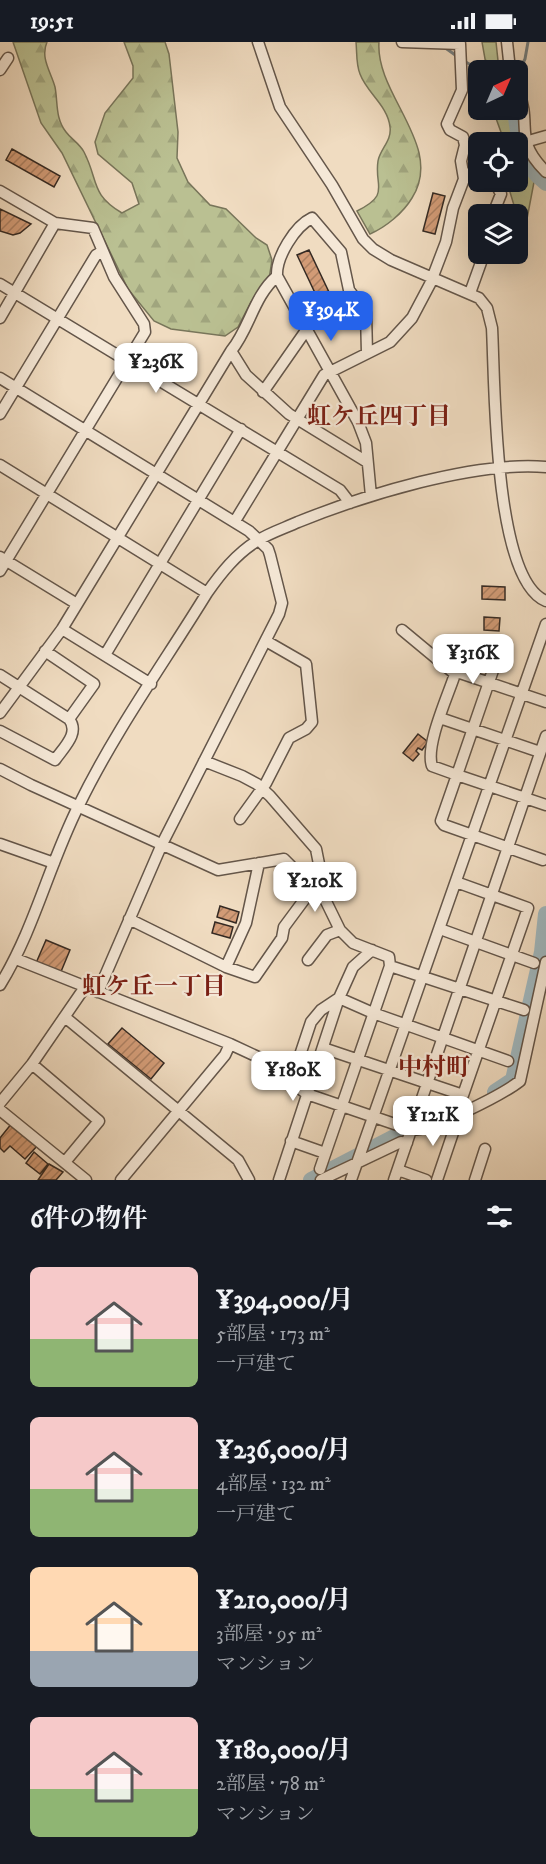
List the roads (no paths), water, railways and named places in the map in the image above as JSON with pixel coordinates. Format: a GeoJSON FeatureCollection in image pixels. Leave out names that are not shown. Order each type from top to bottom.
{"type":"FeatureCollection","features":[{"type":"Feature","properties":{"kind":"street"},"geometry":{"type":"LineString","coordinates":[[258,42],[280,107],[332,185],[363,239],[373,249],[391,260],[470,293],[487,308],[492,328],[500,493],[519,571],[526,585],[538,598],[546,601]]}},
{"type":"Feature","properties":{"kind":"street"},"geometry":{"type":"LineString","coordinates":[[235,521],[324,375],[399,336],[412,318],[446,242],[464,173],[461,161],[465,146],[462,137],[450,130],[447,124],[462,90],[460,44],[402,42]]}},
{"type":"Feature","properties":{"kind":"street"},"geometry":{"type":"LineString","coordinates":[[507,42],[509,60]]}},
{"type":"Feature","properties":{"kind":"street"},"geometry":{"type":"LineString","coordinates":[[0,70],[8,58]]}},
{"type":"Feature","properties":{"kind":"street"},"geometry":{"type":"LineString","coordinates":[[528,141],[546,136]]}},
{"type":"Feature","properties":{"kind":"street"},"geometry":{"type":"LineString","coordinates":[[528,150],[546,172]]}},
{"type":"Feature","properties":{"kind":"street"},"geometry":{"type":"LineString","coordinates":[[464,173],[468,174]]}},
{"type":"Feature","properties":{"kind":"street"},"geometry":{"type":"LineString","coordinates":[[0,191],[55,223],[93,228],[101,252],[144,324],[143,339],[2,563],[77,604]]}},
{"type":"Feature","properties":{"kind":"street"},"geometry":{"type":"LineString","coordinates":[[368,353],[366,313],[349,290],[340,252],[312,218],[303,222],[282,254],[276,267],[277,276],[358,422],[366,443],[370,496]]}},
{"type":"Feature","properties":{"kind":"street"},"geometry":{"type":"LineString","coordinates":[[0,318],[55,223]]}},
{"type":"Feature","properties":{"kind":"street"},"geometry":{"type":"LineString","coordinates":[[0,414],[96,255],[101,252]]}},
{"type":"Feature","properties":{"kind":"street"},"geometry":{"type":"LineString","coordinates":[[470,293],[480,264]]}},
{"type":"Feature","properties":{"kind":"street"},"geometry":{"type":"LineString","coordinates":[[0,713],[62,628],[245,330],[253,304],[277,276]]}},
{"type":"Feature","properties":{"kind":"street"},"geometry":{"type":"LineString","coordinates":[[0,284],[278,451],[340,490],[350,503]]}},
{"type":"Feature","properties":{"kind":"street"},"geometry":{"type":"LineString","coordinates":[[263,392],[307,329]]}},
{"type":"Feature","properties":{"kind":"street"},"geometry":{"type":"LineString","coordinates":[[231,351],[246,375],[296,420],[367,462]]}},
{"type":"Feature","properties":{"kind":"street"},"geometry":{"type":"LineString","coordinates":[[0,378],[235,521],[258,540],[270,555],[282,603],[266,641],[162,844],[98,992]]}},
{"type":"Feature","properties":{"kind":"street"},"geometry":{"type":"LineString","coordinates":[[105,655],[241,429]]}},
{"type":"Feature","properties":{"kind":"street"},"geometry":{"type":"LineString","coordinates":[[0,465],[207,593]]}},
{"type":"Feature","properties":{"kind":"street"},"geometry":{"type":"LineString","coordinates":[[0,985],[16,959],[78,806],[103,759],[223,571],[258,540],[370,496],[499,468],[546,467]]}},
{"type":"Feature","properties":{"kind":"street"},"geometry":{"type":"LineString","coordinates":[[351,1180],[546,624]]}},
{"type":"Feature","properties":{"kind":"street"},"geometry":{"type":"LineString","coordinates":[[62,628],[151,684]]}},
{"type":"Feature","properties":{"kind":"street"},"geometry":{"type":"LineString","coordinates":[[402,630],[455,674],[460,673],[546,702]]}},
{"type":"Feature","properties":{"kind":"street"},"geometry":{"type":"LineString","coordinates":[[240,819],[262,788],[289,738],[306,729],[312,722],[306,664],[266,641]]}},
{"type":"Feature","properties":{"kind":"street"},"geometry":{"type":"LineString","coordinates":[[500,650],[441,821],[444,825],[543,860]]}},
{"type":"Feature","properties":{"kind":"street"},"geometry":{"type":"LineString","coordinates":[[45,651],[94,684],[69,719]]}},
{"type":"Feature","properties":{"kind":"street"},"geometry":{"type":"LineString","coordinates":[[455,674],[432,744],[430,760],[432,766],[546,805]]}},
{"type":"Feature","properties":{"kind":"street"},"geometry":{"type":"LineString","coordinates":[[0,675],[17,688],[69,719],[74,725],[74,731],[56,760],[0,730]]}},
{"type":"Feature","properties":{"kind":"street"},"geometry":{"type":"LineString","coordinates":[[440,718],[540,752]]}},
{"type":"Feature","properties":{"kind":"street"},"geometry":{"type":"LineString","coordinates":[[426,1180],[396,1175],[546,735]]}},
{"type":"Feature","properties":{"kind":"street"},"geometry":{"type":"LineString","coordinates":[[204,760],[242,776],[262,788],[316,849],[319,864],[318,885],[340,930],[353,943],[389,957],[390,966],[325,1153],[320,1174],[357,1163],[401,1142],[407,1143]]}},
{"type":"Feature","properties":{"kind":"street"},"geometry":{"type":"LineString","coordinates":[[0,768],[218,870],[284,859],[291,866],[304,900],[284,927],[282,938],[255,977],[226,967],[129,919]]}},
{"type":"Feature","properties":{"kind":"street"},"geometry":{"type":"LineString","coordinates":[[0,844],[54,863]]}},
{"type":"Feature","properties":{"kind":"street"},"geometry":{"type":"LineString","coordinates":[[226,967],[246,923],[259,863]]}},
{"type":"Feature","properties":{"kind":"street"},"geometry":{"type":"LineString","coordinates":[[322,1048],[463,1095],[528,908],[456,882]]}},
{"type":"Feature","properties":{"kind":"street"},"geometry":{"type":"LineString","coordinates":[[301,889],[318,885]]}},
{"type":"Feature","properties":{"kind":"street"},"geometry":{"type":"LineString","coordinates":[[440,929],[534,963]]}},
{"type":"Feature","properties":{"kind":"street"},"geometry":{"type":"LineString","coordinates":[[308,960],[327,935],[340,930]]}},
{"type":"Feature","properties":{"kind":"street"},"geometry":{"type":"LineString","coordinates":[[279,1180],[339,998],[353,967],[372,950]]}},
{"type":"Feature","properties":{"kind":"street"},"geometry":{"type":"LineString","coordinates":[[16,959],[230,1044],[258,1057],[307,1094],[412,1130],[419,1130],[455,1115],[520,1081],[546,962]]}},
{"type":"Feature","properties":{"kind":"street"},"geometry":{"type":"LineString","coordinates":[[390,966],[524,1010]]}},
{"type":"Feature","properties":{"kind":"street"},"geometry":{"type":"LineString","coordinates":[[0,1103],[66,1018],[85,987]]}},
{"type":"Feature","properties":{"kind":"street"},"geometry":{"type":"LineString","coordinates":[[339,998],[373,1013],[508,1061]]}},
{"type":"Feature","properties":{"kind":"street"},"geometry":{"type":"LineString","coordinates":[[294,1085],[298,1061],[312,1022],[321,1010],[339,998]]}},
{"type":"Feature","properties":{"kind":"street"},"geometry":{"type":"LineString","coordinates":[[66,1018],[238,1160],[249,1180]]}},
{"type":"Feature","properties":{"kind":"street"},"geometry":{"type":"LineString","coordinates":[[122,1180],[225,1055],[230,1044]]}},
{"type":"Feature","properties":{"kind":"street"},"geometry":{"type":"LineString","coordinates":[[32,1064],[99,1121],[64,1162]]}},
{"type":"Feature","properties":{"kind":"street"},"geometry":{"type":"LineString","coordinates":[[0,1110],[86,1180]]}},
{"type":"Feature","properties":{"kind":"street"},"geometry":{"type":"LineString","coordinates":[[437,1180],[457,1121],[455,1115]]}},
{"type":"Feature","properties":{"kind":"street"},"geometry":{"type":"LineString","coordinates":[[291,1142],[325,1153]]}},
{"type":"Feature","properties":{"kind":"street"},"geometry":{"type":"LineString","coordinates":[[475,1180],[485,1149]]}},
{"type":"Feature","properties":{"kind":"waterway"},"geometry":{"type":"LineString","coordinates":[[524,60],[528,42]]}},
{"type":"Feature","properties":{"kind":"waterway"},"geometry":{"type":"LineString","coordinates":[[444,47],[458,57]]}},
{"type":"Feature","properties":{"kind":"waterway"},"geometry":{"type":"LineString","coordinates":[[464,61],[468,63]]}},
{"type":"Feature","properties":{"kind":"waterway"},"geometry":{"type":"LineString","coordinates":[[517,120],[526,159],[546,183]]}},
{"type":"Feature","properties":{"kind":"waterway"},"geometry":{"type":"LineString","coordinates":[[495,1092],[513,1080],[542,952],[546,914]]}},
{"type":"Feature","properties":{"kind":"waterway"},"geometry":{"type":"LineString","coordinates":[[311,1180],[398,1135]]}},
{"type":"Feature","properties":{"kind":"district","name":"虹ケ丘四丁目"},"geometry":{"type":"Point","coordinates":[379,417]}},
{"type":"Feature","properties":{"kind":"district","name":"虹ケ丘一丁目"},"geometry":{"type":"Point","coordinates":[154,987]}},
{"type":"Feature","properties":{"kind":"district","name":"中村町"},"geometry":{"type":"Point","coordinates":[434,1068]}}]}
